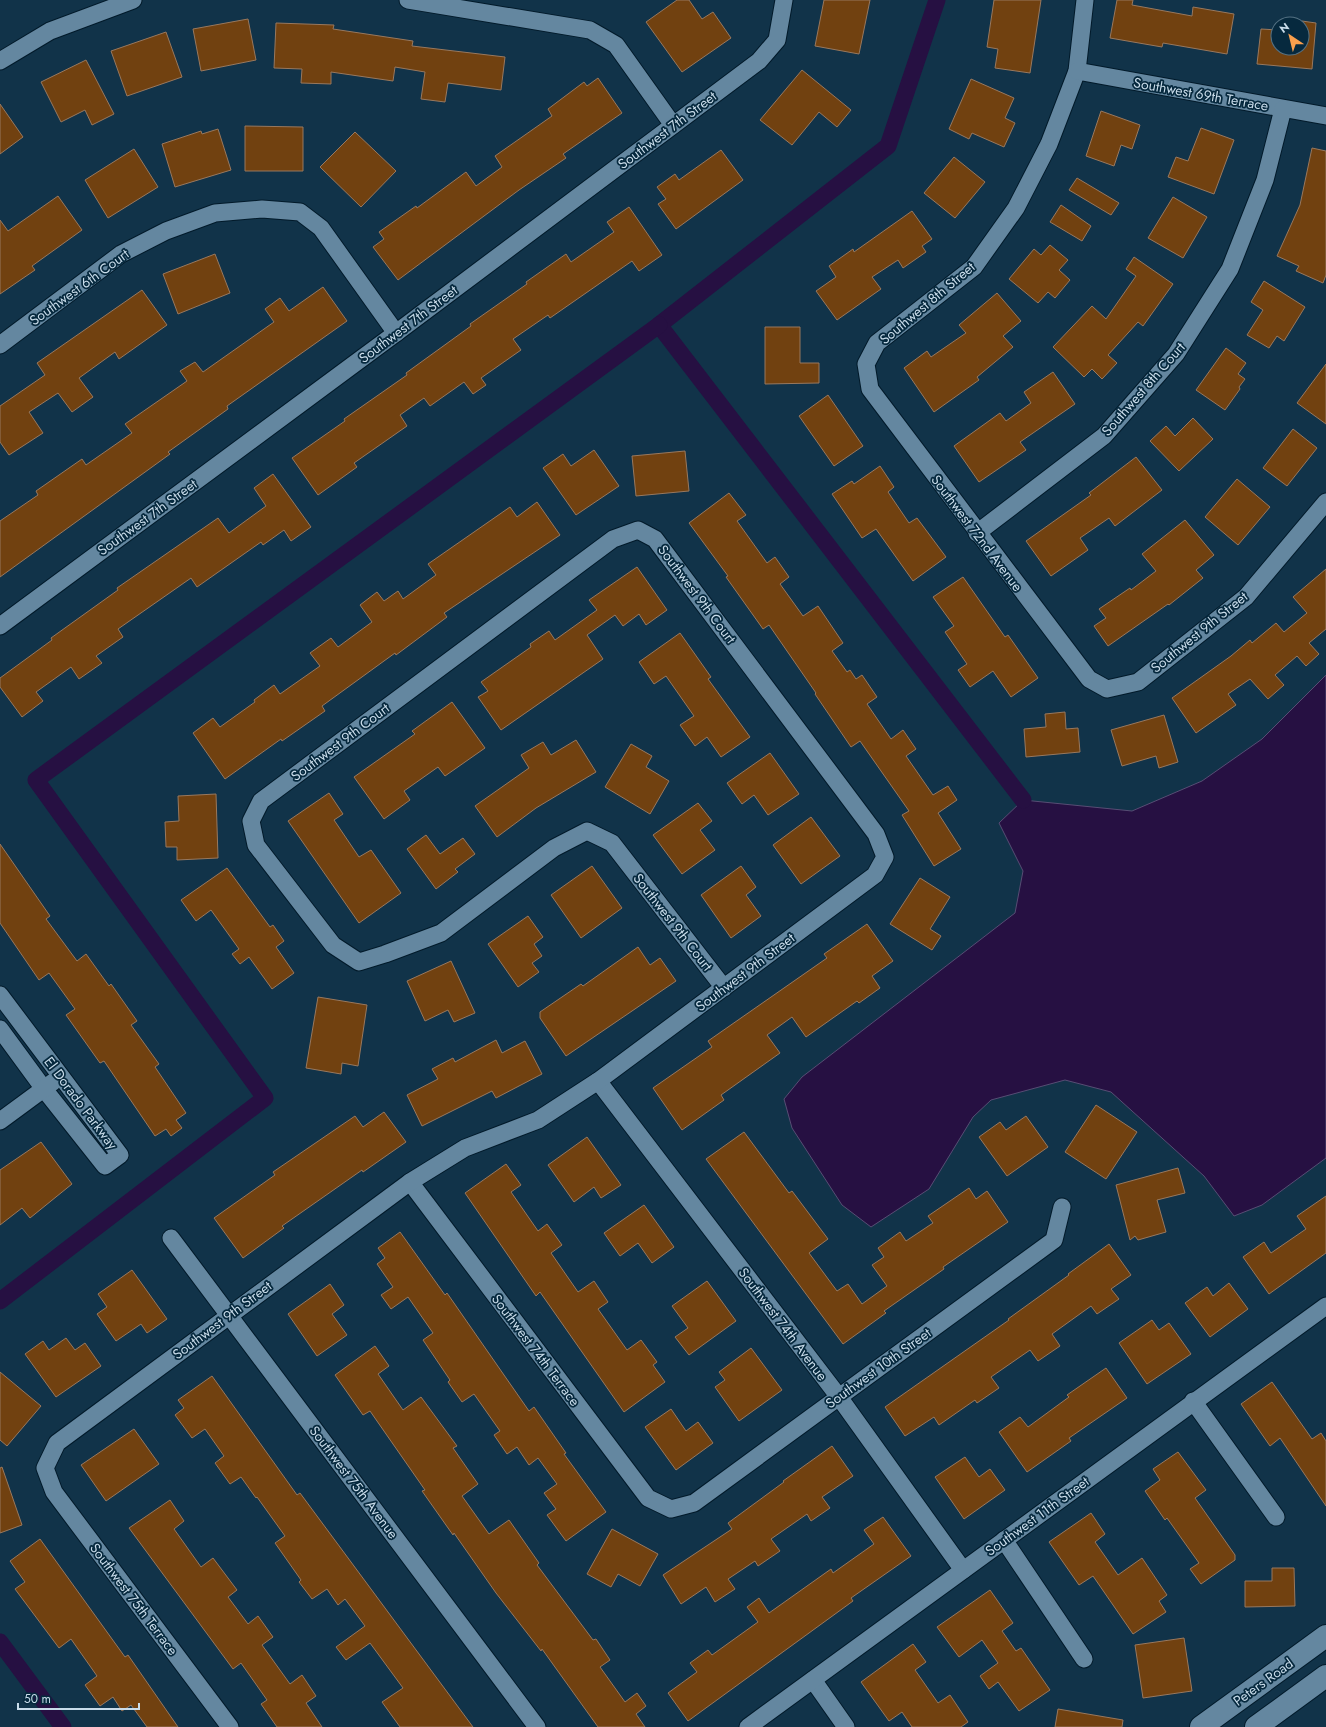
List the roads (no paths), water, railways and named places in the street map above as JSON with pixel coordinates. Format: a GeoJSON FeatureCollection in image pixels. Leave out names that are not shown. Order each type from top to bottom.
{"type":"FeatureCollection","features":[{"type":"Feature","properties":{"kind":"main road","name":"Peters Road"},"geometry":{"type":"LineString","coordinates":[[1201,1727],[1326,1636]]}},
{"type":"Feature","properties":{"kind":"main road"},"geometry":{"type":"LineString","coordinates":[[1256,1727],[1326,1676]]}},
{"type":"Feature","properties":{"kind":"street"},"geometry":{"type":"LineString","coordinates":[[0,61],[50,31],[133,0]]}},
{"type":"Feature","properties":{"kind":"street"},"geometry":{"type":"LineString","coordinates":[[408,0],[590,30],[616,45],[673,126]]}},
{"type":"Feature","properties":{"kind":"street","name":"Southwest 7th Street"},"geometry":{"type":"LineString","coordinates":[[0,626],[396,333],[759,61],[777,40],[784,0]]}},
{"type":"Feature","properties":{"kind":"street","name":"Southwest 8th Street"},"geometry":{"type":"LineString","coordinates":[[866,364],[877,343],[974,267],[1019,202],[1049,144],[1077,71],[1085,0]]}},
{"type":"Feature","properties":{"kind":"street","name":"Southwest 69th Terrace"},"geometry":{"type":"LineString","coordinates":[[1077,71],[1326,116]]}},
{"type":"Feature","properties":{"kind":"street","name":"Southwest 8th Court"},"geometry":{"type":"LineString","coordinates":[[977,533],[1104,436],[1176,354],[1230,269],[1265,180],[1283,109]]}},
{"type":"Feature","properties":{"kind":"street","name":"Southwest 6th Court"},"geometry":{"type":"LineString","coordinates":[[0,345],[121,254],[166,231],[215,213],[262,209],[300,212],[321,228],[396,333]]}},
{"type":"Feature","properties":{"kind":"street","name":"Southwest 72nd Avenue"},"geometry":{"type":"LineString","coordinates":[[866,364],[870,389],[977,533],[1089,679],[1107,689]]}},
{"type":"Feature","properties":{"kind":"street","name":"Southwest 9th Street"},"geometry":{"type":"LineString","coordinates":[[1107,689],[1138,682],[1246,597],[1326,502]]}},
{"type":"Feature","properties":{"kind":"street","name":"Southwest 9th Court"},"geometry":{"type":"LineString","coordinates":[[724,988],[612,843],[587,831],[554,848],[441,933],[359,962],[333,945],[256,845],[251,821],[261,800],[613,539],[638,530],[655,539],[876,834],[885,857]]}},
{"type":"Feature","properties":{"kind":"street","name":"Southwest 9th Street"},"geometry":{"type":"LineString","coordinates":[[45,1468],[57,1443],[410,1182],[465,1148],[538,1120],[598,1081],[875,875],[885,857]]}},
{"type":"Feature","properties":{"kind":"street","name":"El Dorado Parkway"},"geometry":{"type":"LineString","coordinates":[[0,995],[120,1155],[105,1166],[44,1089],[0,1029]]}},
{"type":"Feature","properties":{"kind":"street"},"geometry":{"type":"LineString","coordinates":[[0,1121],[61,1076]]}},
{"type":"Feature","properties":{"kind":"street","name":"Southwest 74th Avenue"},"geometry":{"type":"LineString","coordinates":[[598,1081],[839,1397],[963,1570]]}},
{"type":"Feature","properties":{"kind":"street","name":"Southwest 74th Terrace"},"geometry":{"type":"LineString","coordinates":[[410,1182],[648,1498],[671,1509]]}},
{"type":"Feature","properties":{"kind":"street","name":"Southwest 10th Street"},"geometry":{"type":"LineString","coordinates":[[671,1509],[694,1502],[1054,1240],[1062,1207]]}},
{"type":"Feature","properties":{"kind":"street","name":"Southwest 75th Avenue"},"geometry":{"type":"LineString","coordinates":[[171,1238],[537,1727]]}},
{"type":"Feature","properties":{"kind":"street","name":"Southwest 11th Street"},"geometry":{"type":"LineString","coordinates":[[748,1727],[1193,1401],[1326,1306]]}},
{"type":"Feature","properties":{"kind":"street"},"geometry":{"type":"LineString","coordinates":[[1193,1401],[1276,1517]]}},
{"type":"Feature","properties":{"kind":"street","name":"Southwest 75th Terrace"},"geometry":{"type":"LineString","coordinates":[[45,1468],[54,1492],[230,1727]]}},
{"type":"Feature","properties":{"kind":"street"},"geometry":{"type":"LineString","coordinates":[[1004,1540],[1084,1659]]}},
{"type":"Feature","properties":{"kind":"street"},"geometry":{"type":"LineString","coordinates":[[813,1680],[846,1727]]}},
{"type":"Feature","properties":{"kind":"waterway"},"geometry":{"type":"LineString","coordinates":[[937,0],[888,146],[659,325],[1023,800]]}},
{"type":"Feature","properties":{"kind":"waterway"},"geometry":{"type":"LineString","coordinates":[[0,1301],[265,1098],[36,780],[659,325]]}},
{"type":"Feature","properties":{"kind":"waterway"},"geometry":{"type":"LineString","coordinates":[[0,1642],[63,1727]]}}]}
